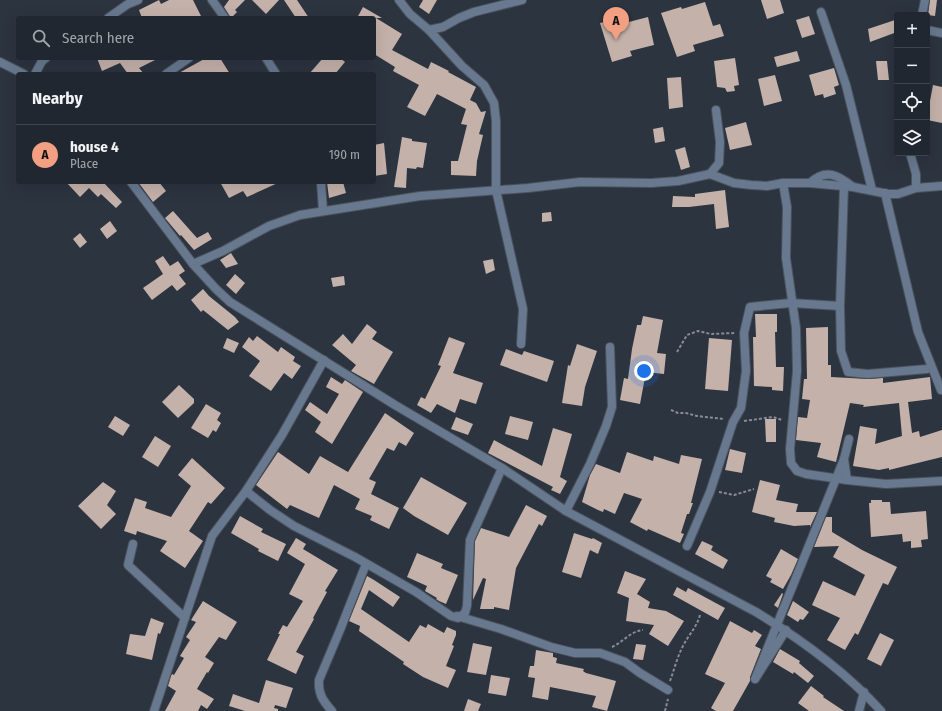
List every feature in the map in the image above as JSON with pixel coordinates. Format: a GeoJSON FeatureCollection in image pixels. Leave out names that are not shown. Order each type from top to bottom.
{"type":"FeatureCollection","features":[{"type":"Feature","properties":{"kind":"street"},"geometry":{"type":"LineString","coordinates":[[111,16],[128,4],[138,0]]}},
{"type":"Feature","properties":{"kind":"street"},"geometry":{"type":"LineString","coordinates":[[212,0],[224,16]]}},
{"type":"Feature","properties":{"kind":"street"},"geometry":{"type":"LineString","coordinates":[[399,0],[410,14],[429,30],[462,66],[484,85],[494,103],[496,121],[496,190],[523,309],[521,344]]}},
{"type":"Feature","properties":{"kind":"street"},"geometry":{"type":"LineString","coordinates":[[429,30],[443,28],[459,18],[474,12],[522,0]]}},
{"type":"Feature","properties":{"kind":"street"},"geometry":{"type":"LineString","coordinates":[[923,12],[925,0]]}},
{"type":"Feature","properties":{"kind":"street"},"geometry":{"type":"LineString","coordinates":[[821,12],[846,85],[872,190]]}},
{"type":"Feature","properties":{"kind":"street"},"geometry":{"type":"LineString","coordinates":[[930,31],[942,34]]}},
{"type":"Feature","properties":{"kind":"street"},"geometry":{"type":"LineString","coordinates":[[36,72],[43,60]]}},
{"type":"Feature","properties":{"kind":"street"},"geometry":{"type":"LineString","coordinates":[[169,72],[186,60]]}},
{"type":"Feature","properties":{"kind":"street"},"geometry":{"type":"LineString","coordinates":[[267,60],[275,72]]}},
{"type":"Feature","properties":{"kind":"street"},"geometry":{"type":"LineString","coordinates":[[0,62],[20,72]]}},
{"type":"Feature","properties":{"kind":"street"},"geometry":{"type":"LineString","coordinates":[[710,174],[719,163],[720,142],[716,110]]}},
{"type":"Feature","properties":{"kind":"street"},"geometry":{"type":"LineString","coordinates":[[911,156],[916,174],[916,188]]}},
{"type":"Feature","properties":{"kind":"street"},"geometry":{"type":"LineString","coordinates":[[192,264],[223,251],[269,226],[300,215],[420,196],[528,188],[580,182],[651,183],[678,181],[710,174],[734,183],[751,185],[767,186],[783,183],[810,183],[853,187],[898,194],[916,188],[942,186]]}},
{"type":"Feature","properties":{"kind":"street"},"geometry":{"type":"LineString","coordinates":[[810,183],[817,176],[832,174],[853,187]]}},
{"type":"Feature","properties":{"kind":"street"},"geometry":{"type":"LineString","coordinates":[[783,183],[787,207],[786,258],[791,303],[796,328],[797,371],[790,449],[791,464],[797,471],[806,474],[847,480],[886,484],[942,481]]}},
{"type":"Feature","properties":{"kind":"street"},"geometry":{"type":"LineString","coordinates":[[132,184],[192,264],[230,302],[395,405],[502,468],[566,511],[749,608],[786,630],[828,660],[864,692],[882,711]]}},
{"type":"Feature","properties":{"kind":"street"},"geometry":{"type":"LineString","coordinates":[[321,184],[323,211]]}},
{"type":"Feature","properties":{"kind":"street"},"geometry":{"type":"LineString","coordinates":[[844,186],[840,351],[848,372],[868,374],[926,369]]}},
{"type":"Feature","properties":{"kind":"street"},"geometry":{"type":"LineString","coordinates":[[885,193],[918,332],[941,390]]}},
{"type":"Feature","properties":{"kind":"street"},"geometry":{"type":"LineString","coordinates":[[687,546],[710,492],[733,422],[741,408],[746,371],[744,333],[750,307],[791,303],[840,306]]}},
{"type":"Feature","properties":{"kind":"street"},"geometry":{"type":"LineString","coordinates":[[566,511],[590,464],[606,426],[612,406],[610,347]]}},
{"type":"Feature","properties":{"kind":"street"},"geometry":{"type":"LineString","coordinates":[[154,711],[212,536],[246,491],[282,435],[324,360]]}},
{"type":"Feature","properties":{"kind":"street"},"geometry":{"type":"LineString","coordinates":[[786,630],[755,679],[844,458],[848,439]]}},
{"type":"Feature","properties":{"kind":"street"},"geometry":{"type":"LineString","coordinates":[[844,458],[847,480]]}},
{"type":"Feature","properties":{"kind":"street"},"geometry":{"type":"LineString","coordinates":[[246,491],[294,526],[416,592],[451,616],[458,618],[462,616],[467,606],[470,540],[502,468]]}},
{"type":"Feature","properties":{"kind":"street"},"geometry":{"type":"LineString","coordinates":[[132,544],[128,565],[184,618]]}},
{"type":"Feature","properties":{"kind":"street"},"geometry":{"type":"LineString","coordinates":[[332,711],[321,698],[318,688],[319,680],[366,564]]}},
{"type":"Feature","properties":{"kind":"street"},"geometry":{"type":"LineString","coordinates":[[452,614],[501,629],[551,647],[575,653],[600,653],[625,662],[668,690]]}},
{"type":"Feature","properties":{"kind":"street"},"geometry":{"type":"LineString","coordinates":[[858,711],[864,692]]}},
{"type":"Feature","properties":{"kind":"path"},"geometry":{"type":"LineString","coordinates":[[677,352],[687,335],[698,331],[722,334],[744,333]]}},
{"type":"Feature","properties":{"kind":"path"},"geometry":{"type":"LineString","coordinates":[[710,492],[734,495],[754,489]]}},
{"type":"Feature","properties":{"kind":"path"},"geometry":{"type":"LineString","coordinates":[[665,711],[670,682],[681,649],[697,626],[700,615]]}},
{"type":"Feature","properties":{"kind":"path"},"geometry":{"type":"LineString","coordinates":[[600,653],[619,644],[636,631],[643,630]]}},
{"type":"Feature","properties":{"kind":"building"},"geometry":{"type":"Polygon","coordinates":[[[159,0],[161,4],[169,0],[193,0],[201,16],[141,16],[139,10],[159,0]]]}},
{"type":"Feature","properties":{"kind":"building"},"geometry":{"type":"Polygon","coordinates":[[[229,0],[245,0],[235,10],[237,12],[233,16],[230,16],[224,7],[229,0]]]}},
{"type":"Feature","properties":{"kind":"building"},"geometry":{"type":"Polygon","coordinates":[[[252,0],[279,0],[266,14],[252,0]]]}},
{"type":"Feature","properties":{"kind":"building"},"geometry":{"type":"Polygon","coordinates":[[[284,0],[297,0],[308,16],[295,16],[284,0]]]}},
{"type":"Feature","properties":{"kind":"building"},"geometry":{"type":"Polygon","coordinates":[[[423,0],[437,0],[429,14],[419,7],[423,0]]]}},
{"type":"Feature","properties":{"kind":"building"},"geometry":{"type":"Polygon","coordinates":[[[761,0],[780,0],[784,13],[767,19],[761,0]]]}},
{"type":"Feature","properties":{"kind":"building"},"geometry":{"type":"Polygon","coordinates":[[[930,0],[937,0],[935,16],[930,15],[930,12],[928,12],[930,0]]]}},
{"type":"Feature","properties":{"kind":"building"},"geometry":{"type":"Polygon","coordinates":[[[705,2],[713,26],[720,24],[724,36],[693,45],[695,51],[677,57],[661,13],[681,7],[682,9],[705,2]]]}},
{"type":"Feature","properties":{"kind":"building"},"geometry":{"type":"Polygon","coordinates":[[[363,7],[382,18],[376,18],[376,16],[358,16],[363,7]]]}},
{"type":"Feature","properties":{"kind":"building"},"geometry":{"type":"Polygon","coordinates":[[[809,16],[815,34],[802,38],[796,20],[809,16]]]}},
{"type":"Feature","properties":{"kind":"building"},"geometry":{"type":"Polygon","coordinates":[[[648,17],[654,45],[630,51],[632,56],[612,62],[600,23],[619,18],[621,24],[648,17]]]}},
{"type":"Feature","properties":{"kind":"building"},"geometry":{"type":"Polygon","coordinates":[[[376,18],[402,34],[392,50],[428,69],[431,62],[476,87],[470,100],[476,103],[481,112],[486,111],[479,134],[483,135],[477,161],[476,176],[451,175],[451,161],[458,161],[467,125],[461,124],[466,109],[437,94],[425,116],[407,107],[419,85],[393,71],[395,67],[376,55],[376,18]]]}},
{"type":"Feature","properties":{"kind":"building"},"geometry":{"type":"Polygon","coordinates":[[[894,20],[894,33],[870,42],[868,29],[894,20]]]}},
{"type":"Feature","properties":{"kind":"building"},"geometry":{"type":"Polygon","coordinates":[[[797,51],[800,61],[777,67],[774,57],[797,51]]]}},
{"type":"Feature","properties":{"kind":"building"},"geometry":{"type":"Polygon","coordinates":[[[735,58],[739,85],[734,86],[735,91],[727,92],[725,88],[717,87],[714,61],[735,58]]]}},
{"type":"Feature","properties":{"kind":"building"},"geometry":{"type":"Polygon","coordinates":[[[98,60],[155,60],[139,68],[142,72],[127,72],[120,63],[102,71],[98,60]]]}},
{"type":"Feature","properties":{"kind":"building"},"geometry":{"type":"Polygon","coordinates":[[[202,60],[221,60],[229,72],[181,72],[202,60]]]}},
{"type":"Feature","properties":{"kind":"building"},"geometry":{"type":"Polygon","coordinates":[[[321,60],[342,60],[345,62],[337,72],[311,72],[321,60]]]}},
{"type":"Feature","properties":{"kind":"building"},"geometry":{"type":"Polygon","coordinates":[[[876,61],[887,61],[889,80],[878,80],[876,61]]]}},
{"type":"Feature","properties":{"kind":"building"},"geometry":{"type":"Polygon","coordinates":[[[834,68],[839,85],[834,87],[836,94],[824,98],[823,94],[815,96],[809,75],[834,68]]]}},
{"type":"Feature","properties":{"kind":"building"},"geometry":{"type":"Polygon","coordinates":[[[775,75],[782,101],[764,106],[758,79],[775,75]]]}},
{"type":"Feature","properties":{"kind":"building"},"geometry":{"type":"Polygon","coordinates":[[[681,77],[683,107],[669,109],[667,78],[681,77]]]}},
{"type":"Feature","properties":{"kind":"building"},"geometry":{"type":"Polygon","coordinates":[[[933,85],[942,87],[942,123],[930,121],[930,101],[933,85]]]}},
{"type":"Feature","properties":{"kind":"building"},"geometry":{"type":"Polygon","coordinates":[[[746,122],[752,145],[730,150],[725,128],[746,122]]]}},
{"type":"Feature","properties":{"kind":"building"},"geometry":{"type":"Polygon","coordinates":[[[663,127],[665,141],[655,143],[653,129],[663,127]]]}},
{"type":"Feature","properties":{"kind":"building"},"geometry":{"type":"Polygon","coordinates":[[[402,137],[412,139],[412,141],[427,143],[423,168],[407,168],[406,188],[394,187],[402,137]]]}},
{"type":"Feature","properties":{"kind":"building"},"geometry":{"type":"Polygon","coordinates":[[[384,143],[387,174],[376,176],[376,145],[384,143]]]}},
{"type":"Feature","properties":{"kind":"building"},"geometry":{"type":"Polygon","coordinates":[[[685,147],[690,167],[681,170],[675,150],[685,147]]]}},
{"type":"Feature","properties":{"kind":"building"},"geometry":{"type":"Polygon","coordinates":[[[68,184],[105,184],[122,202],[116,208],[101,194],[98,197],[89,188],[80,197],[68,184]]]}},
{"type":"Feature","properties":{"kind":"building"},"geometry":{"type":"Polygon","coordinates":[[[140,184],[161,184],[166,191],[153,202],[140,184]]]}},
{"type":"Feature","properties":{"kind":"building"},"geometry":{"type":"Polygon","coordinates":[[[221,184],[276,184],[247,197],[243,191],[229,198],[221,184]]]}},
{"type":"Feature","properties":{"kind":"building"},"geometry":{"type":"Polygon","coordinates":[[[327,184],[344,184],[346,193],[329,198],[327,184]]]}},
{"type":"Feature","properties":{"kind":"building"},"geometry":{"type":"Polygon","coordinates":[[[725,190],[729,227],[716,229],[714,204],[689,207],[672,207],[673,196],[695,197],[695,194],[725,190]]]}},
{"type":"Feature","properties":{"kind":"building"},"geometry":{"type":"Polygon","coordinates":[[[173,211],[197,238],[208,232],[212,239],[194,250],[165,218],[173,211]]]}},
{"type":"Feature","properties":{"kind":"building"},"geometry":{"type":"Polygon","coordinates":[[[551,212],[552,221],[542,222],[542,213],[551,212]]]}},
{"type":"Feature","properties":{"kind":"building"},"geometry":{"type":"Polygon","coordinates":[[[110,221],[117,231],[107,239],[100,229],[110,221]]]}},
{"type":"Feature","properties":{"kind":"building"},"geometry":{"type":"Polygon","coordinates":[[[80,233],[87,242],[80,248],[73,239],[80,233]]]}},
{"type":"Feature","properties":{"kind":"building"},"geometry":{"type":"Polygon","coordinates":[[[231,253],[238,264],[226,268],[220,260],[231,253]]]}},
{"type":"Feature","properties":{"kind":"building"},"geometry":{"type":"Polygon","coordinates":[[[163,256],[170,266],[178,261],[185,271],[179,275],[186,284],[177,291],[172,285],[152,300],[143,288],[163,274],[155,261],[163,256]]]}},
{"type":"Feature","properties":{"kind":"building"},"geometry":{"type":"Polygon","coordinates":[[[493,259],[495,270],[486,274],[483,261],[493,259]]]}},
{"type":"Feature","properties":{"kind":"building"},"geometry":{"type":"Polygon","coordinates":[[[235,274],[245,283],[236,294],[226,285],[235,274]]]}},
{"type":"Feature","properties":{"kind":"building"},"geometry":{"type":"Polygon","coordinates":[[[344,276],[345,285],[333,287],[331,278],[344,276]]]}},
{"type":"Feature","properties":{"kind":"building"},"geometry":{"type":"Polygon","coordinates":[[[203,289],[239,322],[228,330],[203,310],[201,312],[191,300],[203,289]]]}},
{"type":"Feature","properties":{"kind":"building"},"geometry":{"type":"Polygon","coordinates":[[[755,314],[777,314],[777,332],[775,332],[776,367],[784,367],[783,391],[772,390],[772,387],[754,386],[753,337],[756,337],[755,314]]]}},
{"type":"Feature","properties":{"kind":"building"},"geometry":{"type":"Polygon","coordinates":[[[643,316],[663,320],[657,353],[666,354],[664,374],[646,372],[640,404],[620,400],[624,378],[628,379],[637,325],[641,325],[643,316]]]}},
{"type":"Feature","properties":{"kind":"building"},"geometry":{"type":"Polygon","coordinates":[[[367,324],[377,332],[372,339],[393,352],[374,384],[351,371],[356,365],[332,345],[343,334],[352,344],[367,324]]]}},
{"type":"Feature","properties":{"kind":"building"},"geometry":{"type":"Polygon","coordinates":[[[828,327],[828,365],[831,365],[831,377],[868,379],[883,378],[883,383],[930,377],[932,399],[908,402],[912,433],[919,431],[920,437],[942,430],[942,457],[889,470],[889,468],[879,470],[853,466],[860,426],[877,429],[875,444],[902,436],[899,403],[863,407],[864,405],[850,403],[836,462],[817,457],[821,443],[796,440],[798,417],[807,418],[810,400],[802,399],[804,379],[807,379],[806,328],[828,327]]]}},
{"type":"Feature","properties":{"kind":"building"},"geometry":{"type":"Polygon","coordinates":[[[257,336],[278,352],[281,347],[295,357],[293,361],[301,366],[292,379],[284,373],[271,391],[249,376],[260,361],[242,347],[249,337],[253,341],[257,336]]]}},
{"type":"Feature","properties":{"kind":"building"},"geometry":{"type":"Polygon","coordinates":[[[449,337],[465,343],[453,373],[483,383],[476,404],[460,399],[455,413],[437,404],[431,413],[417,405],[421,397],[425,399],[441,366],[438,365],[449,337]]]}},
{"type":"Feature","properties":{"kind":"building"},"geometry":{"type":"Polygon","coordinates":[[[227,338],[239,343],[234,353],[223,348],[227,338]]]}},
{"type":"Feature","properties":{"kind":"building"},"geometry":{"type":"Polygon","coordinates":[[[709,338],[732,340],[728,391],[705,389],[709,338]]]}},
{"type":"Feature","properties":{"kind":"building"},"geometry":{"type":"Polygon","coordinates":[[[577,344],[597,351],[585,387],[582,406],[562,403],[568,365],[570,366],[577,344]]]}},
{"type":"Feature","properties":{"kind":"building"},"geometry":{"type":"Polygon","coordinates":[[[506,349],[522,355],[524,351],[554,361],[547,382],[500,365],[506,349]]]}},
{"type":"Feature","properties":{"kind":"building"},"geometry":{"type":"Polygon","coordinates":[[[331,377],[342,384],[345,380],[363,392],[332,444],[315,432],[321,422],[305,410],[310,402],[327,414],[339,394],[326,387],[331,377]]]}},
{"type":"Feature","properties":{"kind":"building"},"geometry":{"type":"Polygon","coordinates":[[[179,385],[194,399],[194,403],[178,418],[162,402],[179,385]]]}},
{"type":"Feature","properties":{"kind":"building"},"geometry":{"type":"Polygon","coordinates":[[[206,404],[221,413],[217,420],[221,423],[216,432],[213,430],[208,438],[191,428],[206,404]]]}},
{"type":"Feature","properties":{"kind":"building"},"geometry":{"type":"Polygon","coordinates":[[[385,413],[414,433],[406,446],[399,442],[394,451],[387,448],[369,479],[376,482],[371,494],[399,508],[389,529],[370,520],[372,516],[355,509],[360,499],[334,485],[319,518],[290,505],[287,509],[256,485],[278,452],[309,474],[320,456],[348,472],[385,413]]]}},
{"type":"Feature","properties":{"kind":"building"},"geometry":{"type":"Polygon","coordinates":[[[115,416],[130,425],[123,436],[108,427],[115,416]]]}},
{"type":"Feature","properties":{"kind":"building"},"geometry":{"type":"Polygon","coordinates":[[[510,416],[533,422],[528,440],[505,434],[510,416]]]}},
{"type":"Feature","properties":{"kind":"building"},"geometry":{"type":"Polygon","coordinates":[[[456,417],[473,424],[468,435],[451,429],[456,417]]]}},
{"type":"Feature","properties":{"kind":"building"},"geometry":{"type":"Polygon","coordinates":[[[765,419],[776,419],[776,442],[766,442],[765,419]]]}},
{"type":"Feature","properties":{"kind":"building"},"geometry":{"type":"Polygon","coordinates":[[[553,428],[572,434],[560,477],[567,481],[560,494],[551,490],[553,487],[488,453],[494,440],[542,466],[553,428]]]}},
{"type":"Feature","properties":{"kind":"building"},"geometry":{"type":"Polygon","coordinates":[[[155,436],[171,446],[158,467],[142,457],[155,436]]]}},
{"type":"Feature","properties":{"kind":"building"},"geometry":{"type":"Polygon","coordinates":[[[730,449],[746,453],[742,473],[725,470],[730,449]]]}},
{"type":"Feature","properties":{"kind":"building"},"geometry":{"type":"Polygon","coordinates":[[[627,452],[653,461],[654,456],[679,464],[681,455],[702,459],[691,503],[693,503],[689,514],[687,514],[681,533],[684,534],[680,543],[648,529],[647,531],[630,522],[642,499],[624,493],[615,514],[604,509],[603,512],[582,502],[590,475],[596,464],[620,473],[627,452]]]}},
{"type":"Feature","properties":{"kind":"building"},"geometry":{"type":"Polygon","coordinates":[[[192,458],[225,488],[211,504],[208,502],[189,531],[203,541],[185,568],[160,551],[167,541],[137,531],[136,535],[124,531],[135,498],[147,502],[145,508],[171,517],[191,486],[178,475],[192,458]]]}},
{"type":"Feature","properties":{"kind":"building"},"geometry":{"type":"Polygon","coordinates":[[[421,477],[467,503],[448,535],[414,516],[403,508],[421,477]]]}},
{"type":"Feature","properties":{"kind":"building"},"geometry":{"type":"Polygon","coordinates":[[[760,480],[780,485],[776,500],[798,504],[796,512],[817,512],[810,527],[810,525],[794,526],[774,522],[775,518],[752,512],[760,480]]]}},
{"type":"Feature","properties":{"kind":"building"},"geometry":{"type":"Polygon","coordinates":[[[103,482],[116,491],[107,505],[116,514],[101,529],[78,506],[103,482]]]}},
{"type":"Feature","properties":{"kind":"building"},"geometry":{"type":"Polygon","coordinates":[[[871,500],[890,502],[891,514],[926,511],[928,539],[921,540],[922,547],[911,548],[911,541],[903,542],[902,534],[871,537],[869,503],[871,503],[871,500]]]}},
{"type":"Feature","properties":{"kind":"building"},"geometry":{"type":"Polygon","coordinates":[[[526,505],[547,516],[542,526],[539,524],[516,568],[509,610],[494,607],[494,609],[480,609],[486,579],[483,578],[473,600],[475,541],[481,528],[509,537],[526,505]]]}},
{"type":"Feature","properties":{"kind":"building"},"geometry":{"type":"Polygon","coordinates":[[[240,516],[263,529],[261,532],[286,544],[278,561],[258,551],[259,549],[231,533],[240,516]]]}},
{"type":"Feature","properties":{"kind":"building"},"geometry":{"type":"Polygon","coordinates":[[[826,517],[832,517],[832,532],[862,550],[897,567],[888,585],[883,583],[858,635],[855,633],[845,650],[827,640],[840,618],[812,605],[823,581],[855,596],[865,575],[833,557],[839,546],[814,547],[826,517]]]}},
{"type":"Feature","properties":{"kind":"building"},"geometry":{"type":"Polygon","coordinates":[[[574,533],[592,539],[593,538],[602,543],[598,554],[590,550],[581,578],[562,572],[574,533]]]}},
{"type":"Feature","properties":{"kind":"building"},"geometry":{"type":"Polygon","coordinates":[[[296,538],[306,544],[303,549],[338,570],[325,591],[327,592],[296,652],[304,656],[296,674],[267,660],[283,625],[287,627],[303,601],[289,594],[305,564],[287,553],[296,538]]]}},
{"type":"Feature","properties":{"kind":"building"},"geometry":{"type":"Polygon","coordinates":[[[702,541],[713,546],[711,550],[728,560],[723,569],[695,554],[702,541]]]}},
{"type":"Feature","properties":{"kind":"building"},"geometry":{"type":"Polygon","coordinates":[[[781,549],[798,559],[783,589],[770,582],[772,579],[766,576],[781,549]]]}},
{"type":"Feature","properties":{"kind":"building"},"geometry":{"type":"Polygon","coordinates":[[[417,553],[443,564],[441,568],[458,575],[446,604],[425,591],[427,586],[407,577],[417,553]]]}},
{"type":"Feature","properties":{"kind":"building"},"geometry":{"type":"Polygon","coordinates":[[[625,571],[646,579],[637,594],[650,602],[648,608],[666,611],[684,621],[668,646],[649,634],[654,625],[626,621],[629,598],[617,593],[625,571]]]}},
{"type":"Feature","properties":{"kind":"building"},"geometry":{"type":"Polygon","coordinates":[[[367,576],[400,597],[393,607],[369,590],[361,609],[409,642],[420,625],[426,628],[428,624],[444,633],[447,627],[456,631],[452,645],[454,646],[446,666],[456,670],[448,688],[423,677],[403,664],[404,662],[359,631],[360,626],[349,621],[367,576]]]}},
{"type":"Feature","properties":{"kind":"building"},"geometry":{"type":"Polygon","coordinates":[[[677,587],[686,592],[688,588],[725,608],[718,620],[673,595],[677,587]]]}},
{"type":"Feature","properties":{"kind":"building"},"geometry":{"type":"Polygon","coordinates":[[[782,593],[783,594],[778,608],[774,605],[782,593]]]}},
{"type":"Feature","properties":{"kind":"building"},"geometry":{"type":"Polygon","coordinates":[[[203,601],[237,622],[226,640],[219,637],[205,657],[214,663],[197,689],[214,699],[207,709],[201,705],[198,711],[165,711],[176,691],[168,686],[171,676],[172,674],[174,675],[184,658],[180,656],[190,640],[186,637],[196,622],[191,620],[203,601]]]}},
{"type":"Feature","properties":{"kind":"building"},"geometry":{"type":"Polygon","coordinates":[[[793,601],[809,612],[803,620],[800,619],[798,622],[787,615],[793,601]]]}},
{"type":"Feature","properties":{"kind":"building"},"geometry":{"type":"Polygon","coordinates":[[[151,618],[164,623],[160,634],[158,633],[152,660],[126,654],[130,634],[145,636],[151,618]]]}},
{"type":"Feature","properties":{"kind":"building"},"geometry":{"type":"Polygon","coordinates":[[[730,621],[752,633],[754,630],[762,635],[755,646],[761,649],[750,677],[750,681],[733,711],[716,711],[711,708],[725,683],[705,674],[730,621]]]}},
{"type":"Feature","properties":{"kind":"building"},"geometry":{"type":"Polygon","coordinates":[[[880,633],[894,640],[881,666],[867,659],[880,633]]]}},
{"type":"Feature","properties":{"kind":"building"},"geometry":{"type":"Polygon","coordinates":[[[473,643],[492,647],[486,675],[467,672],[473,643]]]}},
{"type":"Feature","properties":{"kind":"building"},"geometry":{"type":"Polygon","coordinates":[[[636,644],[646,645],[643,660],[633,659],[636,644]]]}},
{"type":"Feature","properties":{"kind":"building"},"geometry":{"type":"Polygon","coordinates":[[[780,649],[800,661],[799,663],[814,676],[808,683],[794,672],[793,674],[773,662],[780,649]]]}},
{"type":"Feature","properties":{"kind":"building"},"geometry":{"type":"Polygon","coordinates":[[[536,650],[553,653],[553,657],[557,658],[556,663],[584,669],[583,671],[586,673],[616,681],[607,711],[592,707],[596,696],[550,687],[548,700],[532,697],[535,678],[528,677],[530,666],[534,666],[536,650]]]}},
{"type":"Feature","properties":{"kind":"building"},"geometry":{"type":"Polygon","coordinates":[[[491,675],[510,678],[506,696],[488,693],[491,675]]]}},
{"type":"Feature","properties":{"kind":"building"},"geometry":{"type":"Polygon","coordinates":[[[266,680],[293,688],[286,708],[275,705],[274,708],[278,709],[278,711],[245,711],[229,706],[233,694],[259,703],[266,680]]]}},
{"type":"Feature","properties":{"kind":"building"},"geometry":{"type":"Polygon","coordinates":[[[811,686],[824,696],[823,697],[844,711],[809,711],[798,703],[811,686]]]}},
{"type":"Feature","properties":{"kind":"building"},"geometry":{"type":"Polygon","coordinates":[[[468,699],[481,704],[478,711],[464,711],[468,699]]]}},
{"type":"Feature","properties":{"kind":"place","name":"house 4"},"geometry":{"type":"Point","coordinates":[616,40]}}]}
